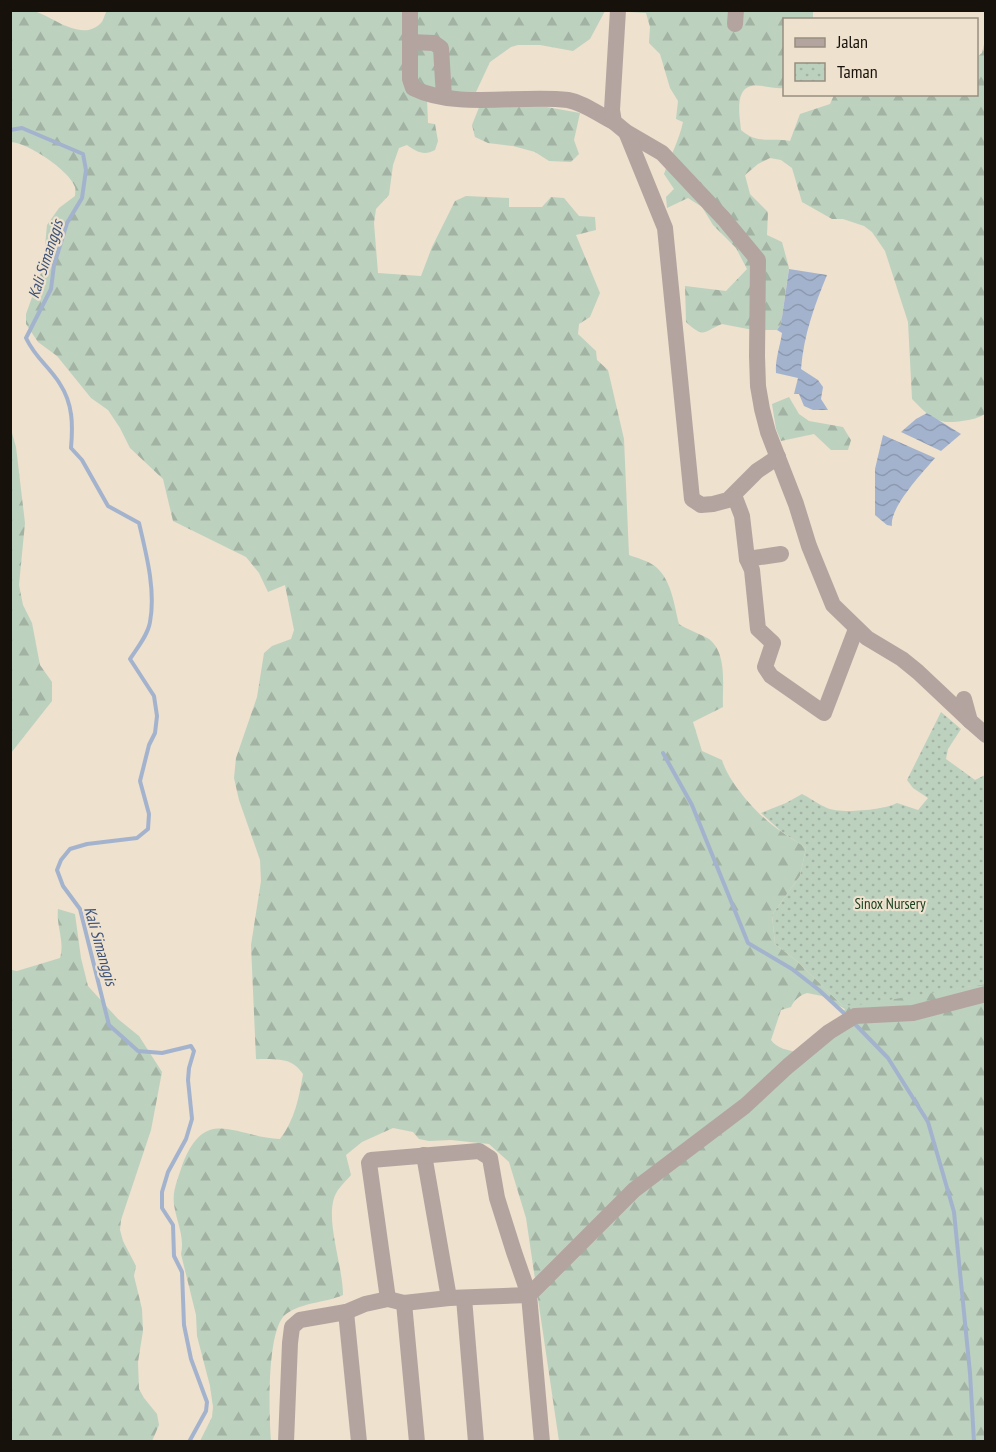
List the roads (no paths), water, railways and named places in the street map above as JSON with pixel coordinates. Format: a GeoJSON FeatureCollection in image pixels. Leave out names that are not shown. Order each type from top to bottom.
{"type":"FeatureCollection","features":[{"type":"Feature","properties":{"kind":"street"},"geometry":{"type":"LineString","coordinates":[[410,10],[410,79],[413,88],[444,97],[571,101],[587,106],[662,153],[724,219],[758,260],[758,386],[768,432],[833,605],[856,629],[902,659],[986,735]]}},
{"type":"Feature","properties":{"kind":"street"},"geometry":{"type":"LineString","coordinates":[[618,10],[612,110],[665,228],[692,499],[701,505],[728,500],[757,471],[778,457]]}},
{"type":"Feature","properties":{"kind":"street"},"geometry":{"type":"LineString","coordinates":[[410,42],[434,42],[441,48],[444,97]]}},
{"type":"Feature","properties":{"kind":"street"},"geometry":{"type":"LineString","coordinates":[[734,495],[742,516],[747,560],[752,570],[758,628],[773,643],[765,667],[771,676],[824,713],[856,629]]}},
{"type":"Feature","properties":{"kind":"street"},"geometry":{"type":"LineString","coordinates":[[747,560],[781,554]]}},
{"type":"Feature","properties":{"kind":"street"},"geometry":{"type":"LineString","coordinates":[[964,699],[970,722]]}},
{"type":"Feature","properties":{"kind":"street"},"geometry":{"type":"LineString","coordinates":[[286,1442],[286,1406],[292,1327],[300,1320],[346,1312],[365,1304],[530,1295],[634,1190],[745,1106],[829,1032],[855,1016],[913,1013],[986,994]]}},
{"type":"Feature","properties":{"kind":"street"},"geometry":{"type":"LineString","coordinates":[[417,1442],[396,1301],[369,1163],[371,1160],[479,1151],[490,1158],[497,1198],[530,1295],[542,1442]]}},
{"type":"Feature","properties":{"kind":"street"},"geometry":{"type":"LineString","coordinates":[[424,1155],[456,1298],[476,1442]]}},
{"type":"Feature","properties":{"kind":"street"},"geometry":{"type":"LineString","coordinates":[[346,1312],[359,1442]]}},
{"type":"Feature","properties":{"kind":"water"},"geometry":{"type":"Polygon","coordinates":[[[789,269],[827,275],[810,321],[801,369],[818,380],[823,387],[821,399],[828,410],[813,410],[804,406],[799,394],[794,394],[798,378],[776,373],[782,333],[777,330],[781,324],[789,269]]]}},
{"type":"Feature","properties":{"kind":"water"},"geometry":{"type":"Polygon","coordinates":[[[927,413],[961,434],[941,451],[901,432],[927,413]]]}},
{"type":"Feature","properties":{"kind":"water"},"geometry":{"type":"Polygon","coordinates":[[[883,435],[935,458],[901,500],[892,518],[892,526],[887,525],[875,515],[875,469],[883,435]]]}},
{"type":"Feature","properties":{"kind":"waterway","name":"Kali Simanggis"},"geometry":{"type":"LineString","coordinates":[[10,130],[22,128],[83,154],[86,170],[82,198],[67,223],[54,265],[51,289],[26,338],[34,352],[56,378],[67,399],[72,423],[71,448],[82,460],[108,506],[139,523],[149,572],[152,597],[149,627],[130,659],[154,696],[157,716],[155,733],[149,745],[140,781],[149,814],[148,829],[137,838],[87,844],[70,849],[61,860],[57,870],[63,886],[80,909],[109,1025],[138,1051],[162,1053],[191,1046],[194,1051],[188,1080],[192,1119],[186,1139],[168,1172],[162,1192],[162,1208],[173,1225],[174,1256],[182,1272],[184,1325],[191,1359],[207,1402],[206,1411],[189,1442]]}},
{"type":"Feature","properties":{"kind":"waterway"},"geometry":{"type":"LineString","coordinates":[[663,753],[692,805],[748,943],[792,969],[847,1016]]}},
{"type":"Feature","properties":{"kind":"waterway"},"geometry":{"type":"LineString","coordinates":[[852,1021],[888,1058],[928,1122],[954,1212],[970,1373],[974,1442]]}},
{"type":"Feature","properties":{"kind":"park label","name":"Sinox Nursery"},"geometry":{"type":"Point","coordinates":[890,904]}}]}
